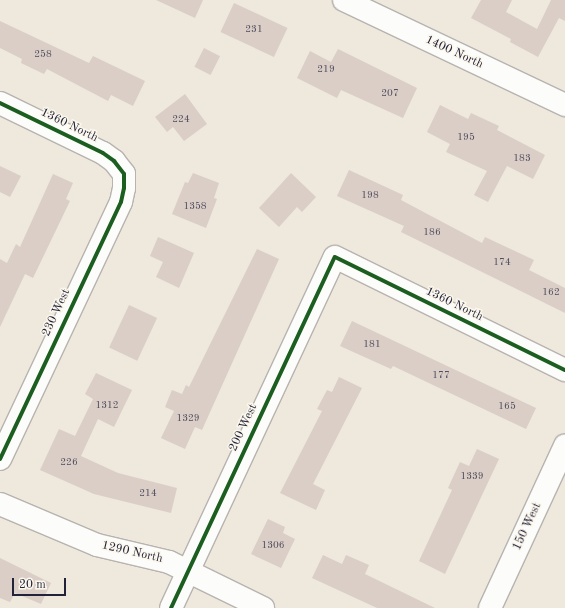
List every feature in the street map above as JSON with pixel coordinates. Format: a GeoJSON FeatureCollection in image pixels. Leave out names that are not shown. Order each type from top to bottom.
{"type":"FeatureCollection","features":[{"type":"Feature","properties":{"kind":"street","name":"1400 North"},"geometry":{"type":"LineString","coordinates":[[344,0],[565,105]]}},
{"type":"Feature","properties":{"kind":"street","name":"1360 North"},"geometry":{"type":"LineString","coordinates":[[0,103],[103,153],[114,161],[124,174]]}},
{"type":"Feature","properties":{"kind":"street","name":"230 West"},"geometry":{"type":"LineString","coordinates":[[0,459],[121,202],[124,174]]}},
{"type":"Feature","properties":{"kind":"street","name":"1360 North"},"geometry":{"type":"LineString","coordinates":[[335,258],[565,370]]}},
{"type":"Feature","properties":{"kind":"street","name":"200 West"},"geometry":{"type":"LineString","coordinates":[[171,608],[335,258]]}},
{"type":"Feature","properties":{"kind":"street","name":"150 West"},"geometry":{"type":"LineString","coordinates":[[490,608],[558,484],[565,446]]}},
{"type":"Feature","properties":{"kind":"street","name":"1290 North"},"geometry":{"type":"LineString","coordinates":[[0,504],[77,538],[169,562],[263,608]]}},
{"type":"Feature","properties":{"kind":"building"},"geometry":{"type":"Polygon","coordinates":[[[156,0],[203,0],[195,18],[156,0]]]}},
{"type":"Feature","properties":{"kind":"building"},"geometry":{"type":"Polygon","coordinates":[[[481,0],[512,0],[506,12],[537,29],[551,0],[565,0],[565,21],[559,18],[538,57],[510,42],[511,39],[471,18],[481,0]]]}},
{"type":"Feature","properties":{"kind":"building"},"geometry":{"type":"Polygon","coordinates":[[[234,3],[287,28],[274,57],[220,32],[234,3]]]}},
{"type":"Feature","properties":{"kind":"building"},"geometry":{"type":"Polygon","coordinates":[[[0,21],[89,63],[93,56],[145,81],[133,106],[111,95],[108,101],[47,69],[44,74],[21,63],[22,59],[0,48],[0,21]]]}},
{"type":"Feature","properties":{"kind":"building"},"geometry":{"type":"Polygon","coordinates":[[[204,48],[220,56],[211,75],[194,67],[204,48]]]}},
{"type":"Feature","properties":{"kind":"building"},"geometry":{"type":"Polygon","coordinates":[[[338,49],[417,88],[403,118],[341,90],[337,98],[297,78],[310,51],[331,62],[338,49]]]}},
{"type":"Feature","properties":{"kind":"building"},"geometry":{"type":"Polygon","coordinates":[[[185,94],[207,124],[184,141],[173,127],[167,132],[155,117],[185,94]]]}},
{"type":"Feature","properties":{"kind":"building"},"geometry":{"type":"Polygon","coordinates":[[[440,105],[468,119],[471,113],[499,126],[497,130],[545,155],[533,179],[507,166],[488,202],[474,195],[487,171],[446,152],[450,144],[427,132],[440,105]]]}},
{"type":"Feature","properties":{"kind":"building"},"geometry":{"type":"Polygon","coordinates":[[[0,166],[21,176],[10,197],[0,192],[0,166]]]}},
{"type":"Feature","properties":{"kind":"building"},"geometry":{"type":"Polygon","coordinates":[[[349,170],[403,195],[401,200],[482,243],[485,237],[534,260],[529,270],[565,288],[565,313],[401,232],[404,226],[337,196],[349,170]]]}},
{"type":"Feature","properties":{"kind":"building"},"geometry":{"type":"Polygon","coordinates":[[[193,173],[219,183],[214,198],[217,199],[206,228],[172,214],[185,182],[188,183],[193,173]]]}},
{"type":"Feature","properties":{"kind":"building"},"geometry":{"type":"Polygon","coordinates":[[[291,173],[316,197],[302,212],[297,207],[279,227],[259,208],[291,173]]]}},
{"type":"Feature","properties":{"kind":"building"},"geometry":{"type":"Polygon","coordinates":[[[53,174],[73,183],[66,199],[70,201],[33,278],[25,274],[0,327],[0,259],[7,263],[16,244],[20,247],[53,174]]]}},
{"type":"Feature","properties":{"kind":"building"},"geometry":{"type":"Polygon","coordinates":[[[158,237],[194,253],[179,288],[156,277],[163,262],[150,256],[158,237]]]}},
{"type":"Feature","properties":{"kind":"building"},"geometry":{"type":"Polygon","coordinates":[[[257,249],[279,259],[202,430],[195,427],[185,449],[161,438],[174,411],[165,407],[172,390],[182,394],[186,385],[189,387],[257,249]]]}},
{"type":"Feature","properties":{"kind":"building"},"geometry":{"type":"Polygon","coordinates":[[[129,305],[157,318],[137,361],[109,348],[129,305]]]}},
{"type":"Feature","properties":{"kind":"building"},"geometry":{"type":"Polygon","coordinates":[[[352,321],[536,408],[526,429],[393,366],[391,369],[340,346],[352,321]]]}},
{"type":"Feature","properties":{"kind":"building"},"geometry":{"type":"Polygon","coordinates":[[[96,373],[132,390],[114,427],[98,419],[81,456],[118,473],[177,488],[171,513],[94,494],[40,470],[59,429],[75,436],[93,399],[85,394],[96,373]]]}},
{"type":"Feature","properties":{"kind":"building"},"geometry":{"type":"Polygon","coordinates":[[[339,377],[362,388],[313,484],[325,490],[316,510],[280,493],[322,411],[317,409],[327,390],[332,392],[339,377]]]}},
{"type":"Feature","properties":{"kind":"building"},"geometry":{"type":"Polygon","coordinates":[[[477,449],[499,459],[445,574],[419,561],[452,490],[448,488],[460,462],[469,466],[477,449]]]}},
{"type":"Feature","properties":{"kind":"building"},"geometry":{"type":"Polygon","coordinates":[[[268,519],[285,527],[283,533],[295,539],[281,568],[251,554],[268,519]]]}},
{"type":"Feature","properties":{"kind":"building"},"geometry":{"type":"Polygon","coordinates":[[[323,555],[342,564],[346,555],[369,565],[365,574],[435,608],[377,608],[312,578],[323,555]]]}},
{"type":"Feature","properties":{"kind":"building"},"geometry":{"type":"Polygon","coordinates":[[[0,558],[51,583],[41,604],[15,593],[10,602],[0,598],[0,558]]]}},
{"type":"Feature","properties":{"kind":"cycle path"},"geometry":{"type":"LineString","coordinates":[[0,103],[103,153],[114,161],[124,174],[124,188],[121,202],[0,459]]}},
{"type":"Feature","properties":{"kind":"cycle path"},"geometry":{"type":"LineString","coordinates":[[171,608],[335,257],[565,370]]}}]}
